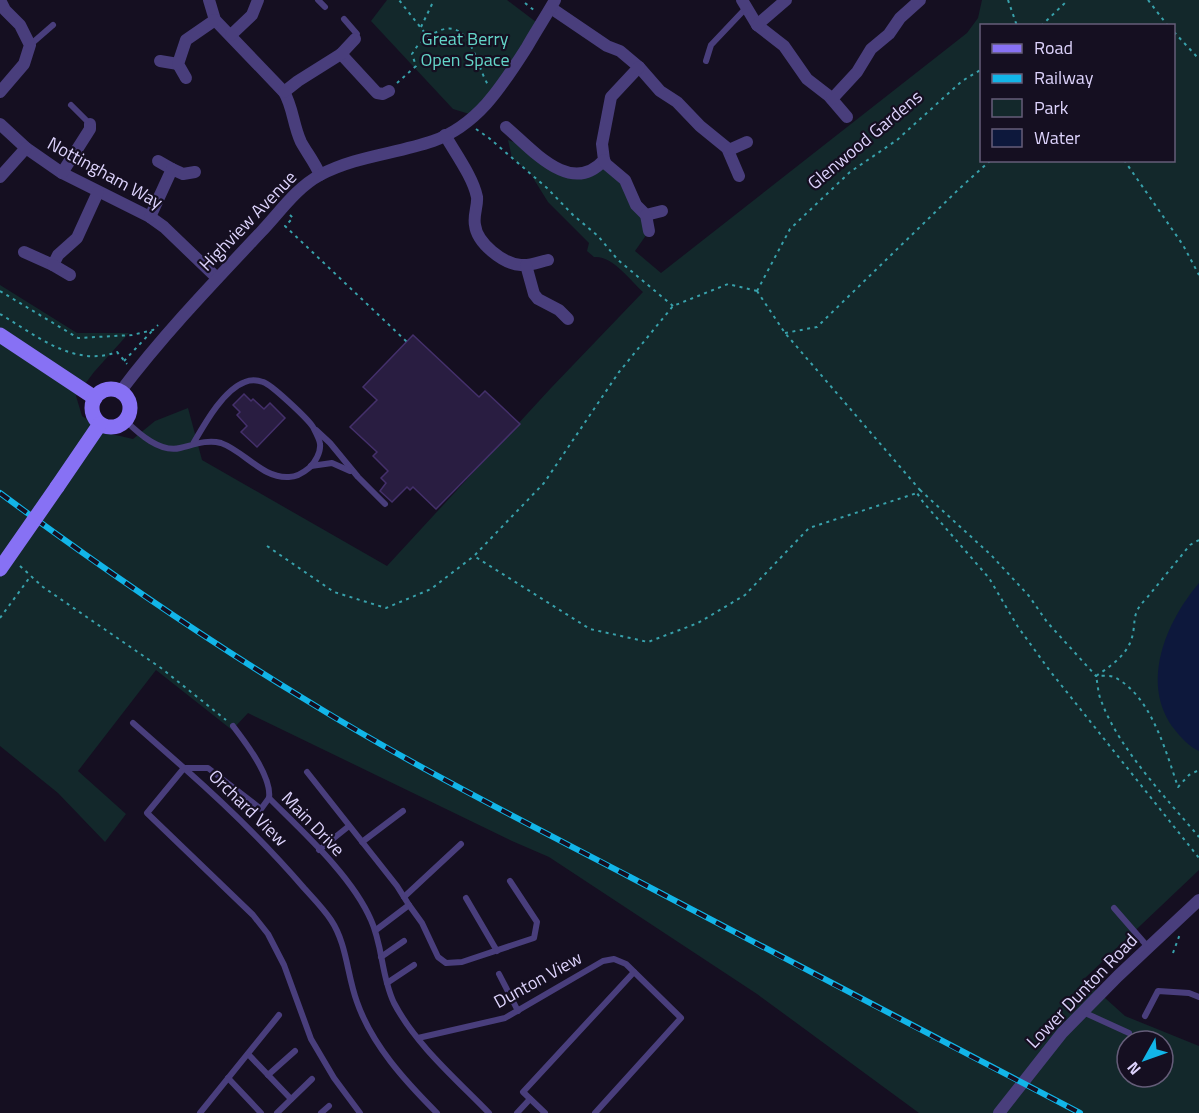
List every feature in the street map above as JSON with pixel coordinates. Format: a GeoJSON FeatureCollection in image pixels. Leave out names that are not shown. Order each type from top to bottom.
{"type":"FeatureCollection","features":[{"type":"Feature","properties":{"kind":"main road"},"geometry":{"type":"LineString","coordinates":[[0,335],[95,398]]}},
{"type":"Feature","properties":{"kind":"main road"},"geometry":{"type":"LineString","coordinates":[[108,390],[120,392],[126,396],[130,405],[126,421],[114,428],[100,424],[93,415],[92,407],[95,398],[108,390]]}},
{"type":"Feature","properties":{"kind":"main road"},"geometry":{"type":"LineString","coordinates":[[0,569],[100,424]]}},
{"type":"Feature","properties":{"kind":"street"},"geometry":{"type":"LineString","coordinates":[[0,0],[5,10],[20,24],[30,45],[24,64],[0,92]]}},
{"type":"Feature","properties":{"kind":"street"},"geometry":{"type":"LineString","coordinates":[[209,0],[215,20],[289,99],[293,121],[301,141],[320,175]]}},
{"type":"Feature","properties":{"kind":"street"},"geometry":{"type":"LineString","coordinates":[[231,35],[252,15],[258,0]]}},
{"type":"Feature","properties":{"kind":"street"},"geometry":{"type":"LineString","coordinates":[[757,24],[786,0]]}},
{"type":"Feature","properties":{"kind":"street"},"geometry":{"type":"LineString","coordinates":[[832,99],[857,72],[872,49],[890,34],[900,18],[920,0]]}},
{"type":"Feature","properties":{"kind":"street"},"geometry":{"type":"LineString","coordinates":[[553,4],[607,46],[620,51],[639,67],[650,82],[677,102],[700,126],[729,150],[739,176]]}},
{"type":"Feature","properties":{"kind":"street","name":"Highview Avenue"},"geometry":{"type":"LineString","coordinates":[[120,392],[143,361],[294,195],[320,175],[349,162],[423,144],[467,123],[488,104],[553,4]]}},
{"type":"Feature","properties":{"kind":"street","name":"Glenwood Gardens"},"geometry":{"type":"LineString","coordinates":[[744,4],[757,24],[784,46],[807,79],[832,99],[847,117]]}},
{"type":"Feature","properties":{"kind":"street"},"geometry":{"type":"LineString","coordinates":[[186,78],[178,64],[186,40],[215,20]]}},
{"type":"Feature","properties":{"kind":"street"},"geometry":{"type":"LineString","coordinates":[[284,92],[341,54],[355,39]]}},
{"type":"Feature","properties":{"kind":"street"},"geometry":{"type":"LineString","coordinates":[[341,54],[377,93],[383,94],[389,91]]}},
{"type":"Feature","properties":{"kind":"street"},"geometry":{"type":"LineString","coordinates":[[160,61],[178,64]]}},
{"type":"Feature","properties":{"kind":"street"},"geometry":{"type":"LineString","coordinates":[[639,67],[611,97],[602,144],[606,164],[625,180],[636,205],[646,215],[649,231]]}},
{"type":"Feature","properties":{"kind":"street","name":"Nottingham Way"},"geometry":{"type":"LineString","coordinates":[[0,124],[26,148],[62,173],[150,217],[172,234],[217,278]]}},
{"type":"Feature","properties":{"kind":"street"},"geometry":{"type":"LineString","coordinates":[[62,173],[90,129],[90,124]]}},
{"type":"Feature","properties":{"kind":"street"},"geometry":{"type":"LineString","coordinates":[[506,127],[558,171],[569,174],[589,172],[597,168],[604,160]]}},
{"type":"Feature","properties":{"kind":"street"},"geometry":{"type":"LineString","coordinates":[[445,135],[465,169],[477,197],[474,224],[477,233],[488,247],[511,262],[526,265],[548,260]]}},
{"type":"Feature","properties":{"kind":"street"},"geometry":{"type":"LineString","coordinates":[[729,150],[747,142]]}},
{"type":"Feature","properties":{"kind":"street"},"geometry":{"type":"LineString","coordinates":[[0,177],[26,148]]}},
{"type":"Feature","properties":{"kind":"street"},"geometry":{"type":"LineString","coordinates":[[158,161],[183,174],[195,172]]}},
{"type":"Feature","properties":{"kind":"street"},"geometry":{"type":"LineString","coordinates":[[150,217],[172,169]]}},
{"type":"Feature","properties":{"kind":"street"},"geometry":{"type":"LineString","coordinates":[[53,266],[58,255],[77,238],[98,192]]}},
{"type":"Feature","properties":{"kind":"street"},"geometry":{"type":"LineString","coordinates":[[646,215],[662,211]]}},
{"type":"Feature","properties":{"kind":"street"},"geometry":{"type":"LineString","coordinates":[[24,252],[70,274]]}},
{"type":"Feature","properties":{"kind":"street"},"geometry":{"type":"LineString","coordinates":[[526,265],[534,294],[568,319]]}},
{"type":"Feature","properties":{"kind":"street","name":"Lower Dunton Road"},"geometry":{"type":"LineString","coordinates":[[999,1113],[1047,1050],[1082,1012],[1199,900]]}},
{"type":"Feature","properties":{"kind":"lane"},"geometry":{"type":"LineString","coordinates":[[318,0],[325,7]]}},
{"type":"Feature","properties":{"kind":"lane"},"geometry":{"type":"LineString","coordinates":[[706,61],[711,45],[744,4]]}},
{"type":"Feature","properties":{"kind":"lane"},"geometry":{"type":"LineString","coordinates":[[344,19],[357,34],[355,39]]}},
{"type":"Feature","properties":{"kind":"lane"},"geometry":{"type":"LineString","coordinates":[[30,45],[53,25]]}},
{"type":"Feature","properties":{"kind":"lane"},"geometry":{"type":"LineString","coordinates":[[71,105],[90,124]]}},
{"type":"Feature","properties":{"kind":"lane"},"geometry":{"type":"LineString","coordinates":[[193,444],[215,410],[237,387],[254,380],[265,382],[330,443],[358,477],[385,504]]}},
{"type":"Feature","properties":{"kind":"lane"},"geometry":{"type":"LineString","coordinates":[[126,421],[149,440],[163,446],[177,449],[207,442],[221,444],[277,476],[289,477],[302,474],[317,458],[320,444],[313,427]]}},
{"type":"Feature","properties":{"kind":"lane"},"geometry":{"type":"LineString","coordinates":[[311,466],[332,463],[345,467],[358,477]]}},
{"type":"Feature","properties":{"kind":"lane"},"geometry":{"type":"LineString","coordinates":[[132,723],[184,768]]}},
{"type":"Feature","properties":{"kind":"lane"},"geometry":{"type":"LineString","coordinates":[[233,726],[246,742],[270,787],[269,798]]}},
{"type":"Feature","properties":{"kind":"lane","name":"Main Drive"},"geometry":{"type":"LineString","coordinates":[[184,768],[208,768],[261,808],[269,798],[319,850],[363,904],[376,930],[387,983],[394,1002],[418,1038],[489,1113]]}},
{"type":"Feature","properties":{"kind":"lane","name":"Orchard View"},"geometry":{"type":"LineString","coordinates":[[360,1113],[334,1078],[311,1039],[284,965],[268,934],[253,915],[147,813],[184,768],[229,808],[279,860],[331,920],[340,939],[357,1001],[368,1026],[382,1049],[412,1088],[437,1113]]}},
{"type":"Feature","properties":{"kind":"lane"},"geometry":{"type":"LineString","coordinates":[[307,772],[404,897],[422,923],[438,957],[446,963],[462,962],[534,938],[537,922],[510,881]]}},
{"type":"Feature","properties":{"kind":"lane"},"geometry":{"type":"LineString","coordinates":[[362,842],[403,811]]}},
{"type":"Feature","properties":{"kind":"lane"},"geometry":{"type":"LineString","coordinates":[[319,850],[349,826]]}},
{"type":"Feature","properties":{"kind":"lane"},"geometry":{"type":"LineString","coordinates":[[404,897],[461,844]]}},
{"type":"Feature","properties":{"kind":"lane"},"geometry":{"type":"LineString","coordinates":[[466,898],[497,951]]}},
{"type":"Feature","properties":{"kind":"lane"},"geometry":{"type":"LineString","coordinates":[[376,930],[409,905]]}},
{"type":"Feature","properties":{"kind":"lane"},"geometry":{"type":"LineString","coordinates":[[1114,908],[1149,948]]}},
{"type":"Feature","properties":{"kind":"lane"},"geometry":{"type":"LineString","coordinates":[[381,957],[404,941]]}},
{"type":"Feature","properties":{"kind":"lane","name":"Dunton View"},"geometry":{"type":"LineString","coordinates":[[418,1038],[494,1022],[518,1011],[603,961],[614,959],[626,964],[681,1018],[595,1113]]}},
{"type":"Feature","properties":{"kind":"lane"},"geometry":{"type":"LineString","coordinates":[[387,983],[414,965]]}},
{"type":"Feature","properties":{"kind":"lane"},"geometry":{"type":"LineString","coordinates":[[545,1113],[523,1092],[633,972]]}},
{"type":"Feature","properties":{"kind":"lane"},"geometry":{"type":"LineString","coordinates":[[499,974],[518,1011]]}},
{"type":"Feature","properties":{"kind":"lane"},"geometry":{"type":"LineString","coordinates":[[1145,1016],[1158,991],[1189,993],[1199,997]]}},
{"type":"Feature","properties":{"kind":"lane"},"geometry":{"type":"LineString","coordinates":[[1082,1012],[1120,1029]]}},
{"type":"Feature","properties":{"kind":"lane"},"geometry":{"type":"LineString","coordinates":[[200,1113],[279,1015]]}},
{"type":"Feature","properties":{"kind":"lane"},"geometry":{"type":"LineString","coordinates":[[268,1075],[295,1051]]}},
{"type":"Feature","properties":{"kind":"lane"},"geometry":{"type":"LineString","coordinates":[[248,1054],[291,1099]]}},
{"type":"Feature","properties":{"kind":"lane"},"geometry":{"type":"LineString","coordinates":[[228,1078],[261,1113]]}},
{"type":"Feature","properties":{"kind":"lane"},"geometry":{"type":"LineString","coordinates":[[277,1113],[312,1079]]}},
{"type":"Feature","properties":{"kind":"lane"},"geometry":{"type":"LineString","coordinates":[[517,1113],[530,1099]]}},
{"type":"Feature","properties":{"kind":"lane"},"geometry":{"type":"LineString","coordinates":[[321,1113],[328,1106]]}},
{"type":"Feature","properties":{"kind":"path"},"geometry":{"type":"LineString","coordinates":[[399,0],[428,37]]}},
{"type":"Feature","properties":{"kind":"path"},"geometry":{"type":"LineString","coordinates":[[421,27],[434,0]]}},
{"type":"Feature","properties":{"kind":"path"},"geometry":{"type":"LineString","coordinates":[[1008,0],[1016,24]]}},
{"type":"Feature","properties":{"kind":"path"},"geometry":{"type":"LineString","coordinates":[[1043,24],[1068,0]]}},
{"type":"Feature","properties":{"kind":"path"},"geometry":{"type":"LineString","coordinates":[[1148,0],[1166,24]]}},
{"type":"Feature","properties":{"kind":"path"},"geometry":{"type":"LineString","coordinates":[[389,91],[416,66],[412,54],[418,45],[440,29],[450,28],[462,34],[473,48],[487,84],[498,90]]}},
{"type":"Feature","properties":{"kind":"path"},"geometry":{"type":"LineString","coordinates":[[1175,35],[1199,59]]}},
{"type":"Feature","properties":{"kind":"path","name":"Glenwood Gardens"},"geometry":{"type":"LineString","coordinates":[[757,291],[790,230],[850,172],[897,140],[962,81],[980,70]]}},
{"type":"Feature","properties":{"kind":"path"},"geometry":{"type":"LineString","coordinates":[[467,123],[489,138],[547,188],[573,215],[598,236],[618,260],[673,306]]}},
{"type":"Feature","properties":{"kind":"path"},"geometry":{"type":"LineString","coordinates":[[785,333],[817,327],[989,162]]}},
{"type":"Feature","properties":{"kind":"path"},"geometry":{"type":"LineString","coordinates":[[1125,162],[1183,245],[1199,275]]}},
{"type":"Feature","properties":{"kind":"path"},"geometry":{"type":"LineString","coordinates":[[283,208],[293,218],[285,226],[407,342]]}},
{"type":"Feature","properties":{"kind":"path"},"geometry":{"type":"LineString","coordinates":[[267,546],[334,592],[386,608],[431,589],[474,556],[544,483],[620,372],[673,306],[728,284],[757,291],[785,333],[920,490],[999,563],[1029,596],[1047,622],[1096,676],[1101,702],[1113,726],[1141,768],[1199,837]]}},
{"type":"Feature","properties":{"kind":"path"},"geometry":{"type":"LineString","coordinates":[[0,291],[78,338],[153,330]]}},
{"type":"Feature","properties":{"kind":"path"},"geometry":{"type":"LineString","coordinates":[[0,314],[67,353],[90,358],[117,352],[124,361],[161,322]]}},
{"type":"Feature","properties":{"kind":"path"},"geometry":{"type":"LineString","coordinates":[[474,556],[590,629],[648,642],[698,623],[745,595],[809,528],[917,493],[920,490]]}},
{"type":"Feature","properties":{"kind":"path"},"geometry":{"type":"LineString","coordinates":[[917,493],[989,578],[1018,627],[1050,671],[1198,857]]}},
{"type":"Feature","properties":{"kind":"path"},"geometry":{"type":"LineString","coordinates":[[1096,676],[1113,665],[1130,644],[1138,607],[1190,545],[1199,540]]}},
{"type":"Feature","properties":{"kind":"path"},"geometry":{"type":"LineString","coordinates":[[20,566],[30,577],[161,668],[233,726]]}},
{"type":"Feature","properties":{"kind":"path"},"geometry":{"type":"LineString","coordinates":[[0,618],[30,577]]}},
{"type":"Feature","properties":{"kind":"path"},"geometry":{"type":"LineString","coordinates":[[1096,676],[1112,676],[1139,700],[1162,738],[1178,788],[1189,775],[1199,770]]}},
{"type":"Feature","properties":{"kind":"path"},"geometry":{"type":"LineString","coordinates":[[1198,857],[1199,850]]}},
{"type":"Feature","properties":{"kind":"green space","name":"Great Berry Open Space"},"geometry":{"type":"Polygon","coordinates":[[[387,0],[507,0],[540,25],[476,116],[453,109],[371,21],[387,0]]]}},
{"type":"Feature","properties":{"kind":"green space"},"geometry":{"type":"Polygon","coordinates":[[[982,0],[1199,0],[1199,870],[1084,979],[1125,1016],[1157,1029],[1115,1029],[1115,1089],[1175,1089],[1175,1036],[1199,1046],[1199,1113],[919,1113],[757,994],[549,857],[248,713],[232,730],[156,670],[78,771],[126,814],[105,842],[58,793],[0,746],[0,285],[77,333],[129,333],[76,396],[82,416],[107,433],[133,439],[155,421],[188,408],[202,460],[387,566],[643,292],[614,264],[601,257],[594,257],[587,251],[589,243],[548,202],[530,173],[512,158],[508,140],[530,148],[558,171],[613,168],[649,231],[635,251],[661,273],[967,33],[978,18],[982,0]]]}},
{"type":"Feature","properties":{"kind":"water"},"geometry":{"type":"Polygon","coordinates":[[[1199,583],[1199,751],[1180,736],[1164,712],[1159,693],[1158,674],[1167,635],[1176,616],[1199,583]]]}},
{"type":"Feature","properties":{"kind":"building"},"geometry":{"type":"Polygon","coordinates":[[[413,335],[479,397],[485,391],[520,424],[436,509],[413,487],[410,490],[407,487],[392,502],[380,491],[386,483],[381,478],[388,471],[373,456],[377,452],[350,427],[377,400],[363,387],[413,335]]]}},
{"type":"Feature","properties":{"kind":"building"},"geometry":{"type":"Polygon","coordinates":[[[244,394],[264,409],[270,403],[285,418],[257,447],[241,432],[247,426],[237,415],[240,412],[233,405],[244,394]]]}},
{"type":"Feature","properties":{"kind":"railway"},"geometry":{"type":"LineString","coordinates":[[0,493],[189,626],[266,676],[426,770],[1080,1113]]}}]}
